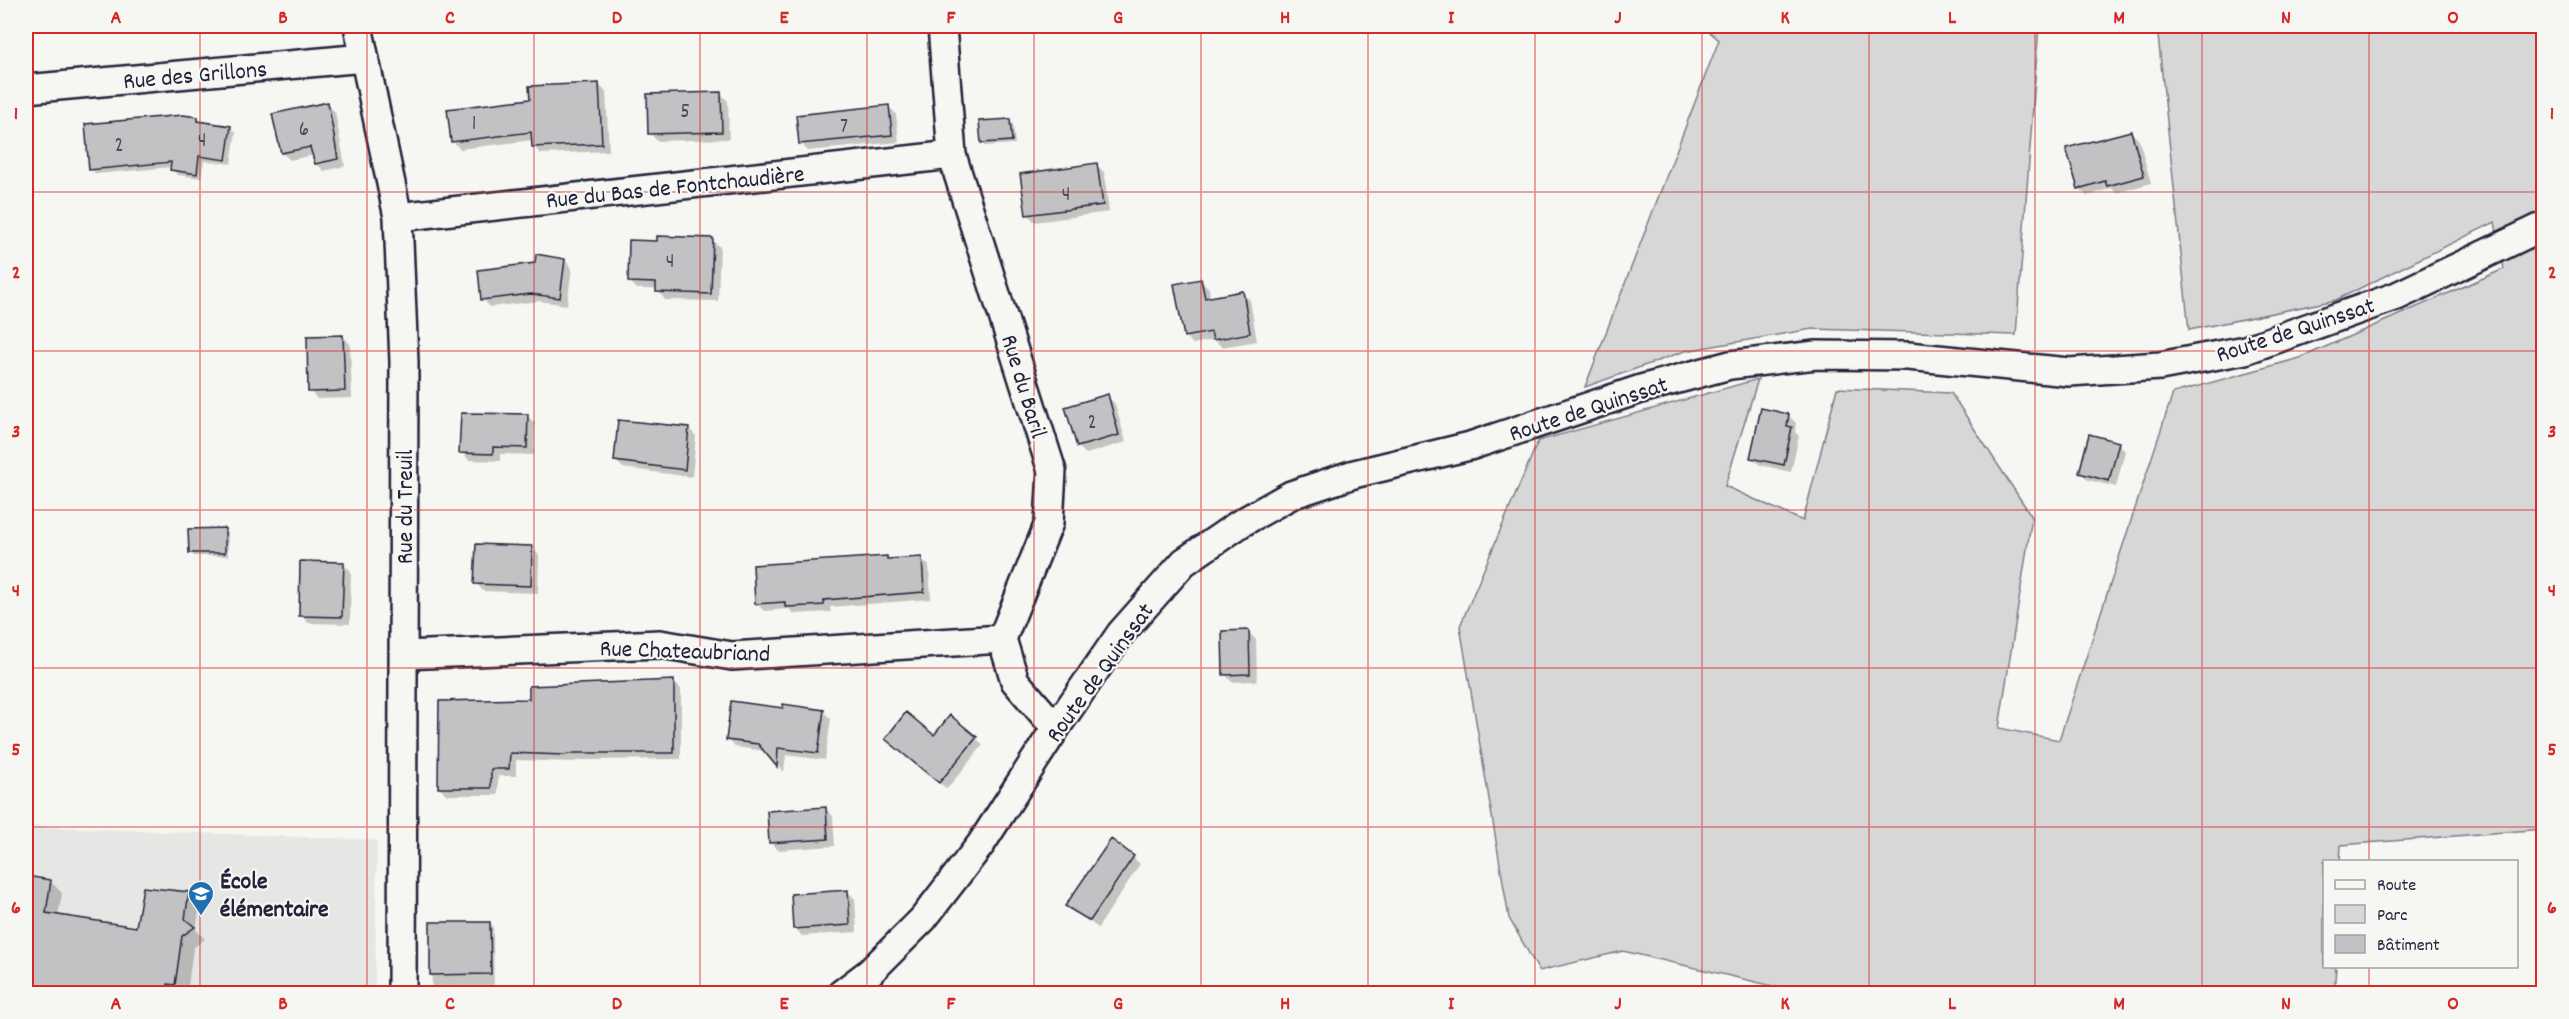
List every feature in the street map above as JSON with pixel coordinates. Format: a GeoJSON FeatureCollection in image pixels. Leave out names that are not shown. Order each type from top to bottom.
{"type":"FeatureCollection","features":[{"type":"Feature","properties":{"kind":"street","name":"Rue du Treuil"},"geometry":{"type":"LineString","coordinates":[[358,26],[398,217],[404,362],[402,993]]}},
{"type":"Feature","properties":{"kind":"street","name":"Rue du Baril"},"geometry":{"type":"LineString","coordinates":[[942,26],[952,155],[1052,471],[1049,522],[1002,639]]}},
{"type":"Feature","properties":{"kind":"street","name":"Rue des Grillons"},"geometry":{"type":"LineString","coordinates":[[26,89],[364,58]]}},
{"type":"Feature","properties":{"kind":"street","name":"Rue du Bas de Fontchaudière"},"geometry":{"type":"LineString","coordinates":[[398,217],[952,155]]}},
{"type":"Feature","properties":{"kind":"street","name":"Route de Quinssat"},"geometry":{"type":"LineString","coordinates":[[841,993],[870,972],[923,919],[981,844],[1057,726],[1121,633],[1184,562],[1241,523],[1291,495],[1333,481],[1470,446],[1641,389],[1730,365],[1816,355],[1908,356],[2069,372],[2160,366],[2245,350],[2397,296],[2544,226]]}},
{"type":"Feature","properties":{"kind":"street","name":"Rue Chateaubriand"},"geometry":{"type":"LineString","coordinates":[[404,655],[660,644],[732,656],[1002,639]]}},
{"type":"Feature","properties":{"kind":"street"},"geometry":{"type":"LineString","coordinates":[[1002,639],[1015,681],[1046,717],[1057,726]]}},
{"type":"Feature","properties":{"kind":"shaded area","name":"École élémentaire"},"geometry":{"type":"Polygon","coordinates":[[[26,826],[377,840],[375,993],[26,994],[26,826]]]}},
{"type":"Feature","properties":{"kind":"green space"},"geometry":{"type":"Polygon","coordinates":[[[1703,26],[2039,26],[2016,335],[1812,329],[1685,351],[1585,387],[1719,40],[1703,26]]]}},
{"type":"Feature","properties":{"kind":"green space"},"geometry":{"type":"Polygon","coordinates":[[[2157,26],[2543,26],[2543,829],[2341,845],[2340,860],[2323,860],[2323,968],[2336,968],[2334,993],[1803,993],[1623,951],[1539,971],[1509,918],[1460,626],[1538,441],[1758,379],[1725,486],[1803,521],[1837,388],[1951,393],[2032,517],[1999,728],[2059,740],[2173,393],[2300,358],[2504,269],[2495,222],[2336,300],[2189,330],[2157,26]]]}},
{"type":"Feature","properties":{"kind":"building"},"geometry":{"type":"Polygon","coordinates":[[[599,83],[602,144],[532,147],[531,132],[451,142],[447,109],[530,99],[529,86],[599,83]]]}},
{"type":"Feature","properties":{"kind":"building"},"geometry":{"type":"Polygon","coordinates":[[[721,92],[722,132],[648,134],[647,94],[721,92]]]}},
{"type":"Feature","properties":{"kind":"building"},"geometry":{"type":"Polygon","coordinates":[[[328,102],[338,159],[315,164],[310,147],[281,153],[272,114],[328,102]]]}},
{"type":"Feature","properties":{"kind":"building"},"geometry":{"type":"Polygon","coordinates":[[[889,105],[892,135],[799,144],[796,115],[889,105]]]}},
{"type":"Feature","properties":{"kind":"building"},"geometry":{"type":"Polygon","coordinates":[[[183,115],[198,117],[198,121],[231,126],[226,160],[199,156],[197,174],[170,170],[171,162],[89,170],[85,124],[183,115]]]}},
{"type":"Feature","properties":{"kind":"building"},"geometry":{"type":"Polygon","coordinates":[[[1010,119],[1012,141],[981,143],[979,121],[1010,119]]]}},
{"type":"Feature","properties":{"kind":"building"},"geometry":{"type":"Polygon","coordinates":[[[2131,131],[2144,176],[2107,186],[2105,181],[2078,189],[2066,148],[2131,131]]]}},
{"type":"Feature","properties":{"kind":"building"},"geometry":{"type":"Polygon","coordinates":[[[1097,163],[1103,205],[1026,215],[1020,174],[1097,163]]]}},
{"type":"Feature","properties":{"kind":"building"},"geometry":{"type":"Polygon","coordinates":[[[657,236],[713,238],[711,294],[656,292],[656,283],[628,282],[629,240],[657,241],[657,236]]]}},
{"type":"Feature","properties":{"kind":"building"},"geometry":{"type":"Polygon","coordinates":[[[536,254],[565,259],[560,298],[531,294],[481,300],[478,270],[535,263],[536,254]]]}},
{"type":"Feature","properties":{"kind":"building"},"geometry":{"type":"Polygon","coordinates":[[[1201,279],[1205,298],[1243,291],[1250,333],[1213,340],[1211,332],[1184,337],[1174,284],[1201,279]]]}},
{"type":"Feature","properties":{"kind":"building"},"geometry":{"type":"Polygon","coordinates":[[[343,335],[345,391],[308,392],[307,336],[343,335]]]}},
{"type":"Feature","properties":{"kind":"building"},"geometry":{"type":"Polygon","coordinates":[[[1108,394],[1119,435],[1077,447],[1065,407],[1108,394]]]}},
{"type":"Feature","properties":{"kind":"building"},"geometry":{"type":"Polygon","coordinates":[[[1761,408],[1789,414],[1787,426],[1792,427],[1784,465],[1750,458],[1761,408]]]}},
{"type":"Feature","properties":{"kind":"building"},"geometry":{"type":"Polygon","coordinates":[[[461,413],[528,414],[527,448],[493,447],[493,454],[459,453],[461,413]]]}},
{"type":"Feature","properties":{"kind":"building"},"geometry":{"type":"Polygon","coordinates":[[[618,420],[689,427],[685,470],[614,461],[618,420]]]}},
{"type":"Feature","properties":{"kind":"building"},"geometry":{"type":"Polygon","coordinates":[[[2089,434],[2119,442],[2109,481],[2079,473],[2089,434]]]}},
{"type":"Feature","properties":{"kind":"building"},"geometry":{"type":"Polygon","coordinates":[[[225,528],[225,553],[189,553],[188,529],[225,528]]]}},
{"type":"Feature","properties":{"kind":"building"},"geometry":{"type":"Polygon","coordinates":[[[476,544],[532,546],[531,586],[474,584],[476,544]]]}},
{"type":"Feature","properties":{"kind":"building"},"geometry":{"type":"Polygon","coordinates":[[[887,556],[887,559],[922,557],[924,592],[824,600],[824,605],[785,607],[785,602],[755,604],[753,565],[887,556]]]}},
{"type":"Feature","properties":{"kind":"building"},"geometry":{"type":"Polygon","coordinates":[[[300,561],[344,562],[342,617],[299,616],[300,561]]]}},
{"type":"Feature","properties":{"kind":"building"},"geometry":{"type":"Polygon","coordinates":[[[1249,630],[1250,674],[1223,675],[1222,631],[1249,630]]]}},
{"type":"Feature","properties":{"kind":"building"},"geometry":{"type":"Polygon","coordinates":[[[674,680],[674,753],[564,755],[510,753],[509,769],[491,769],[491,788],[438,788],[439,701],[529,699],[529,686],[674,680]]]}},
{"type":"Feature","properties":{"kind":"building"},"geometry":{"type":"Polygon","coordinates":[[[731,701],[783,708],[783,704],[824,710],[818,753],[778,748],[777,767],[758,744],[726,740],[731,701]]]}},
{"type":"Feature","properties":{"kind":"building"},"geometry":{"type":"Polygon","coordinates":[[[906,712],[934,735],[950,715],[977,737],[939,783],[885,739],[906,712]]]}},
{"type":"Feature","properties":{"kind":"building"},"geometry":{"type":"Polygon","coordinates":[[[826,807],[828,839],[769,843],[767,811],[826,807]]]}},
{"type":"Feature","properties":{"kind":"building"},"geometry":{"type":"Polygon","coordinates":[[[1111,839],[1134,856],[1090,921],[1065,906],[1111,839]]]}},
{"type":"Feature","properties":{"kind":"building"},"geometry":{"type":"Polygon","coordinates":[[[26,876],[51,880],[46,913],[136,927],[143,887],[189,892],[185,919],[195,927],[182,936],[175,985],[168,984],[167,993],[26,993],[26,876]]]}},
{"type":"Feature","properties":{"kind":"building"},"geometry":{"type":"Polygon","coordinates":[[[848,890],[850,925],[793,929],[791,894],[848,890]]]}},
{"type":"Feature","properties":{"kind":"building"},"geometry":{"type":"Polygon","coordinates":[[[430,922],[490,922],[491,974],[430,975],[430,922]]]}},
{"type":"Feature","properties":{"kind":"place","name":"École élémentaire"},"geometry":{"type":"Point","coordinates":[201,917]}}]}
